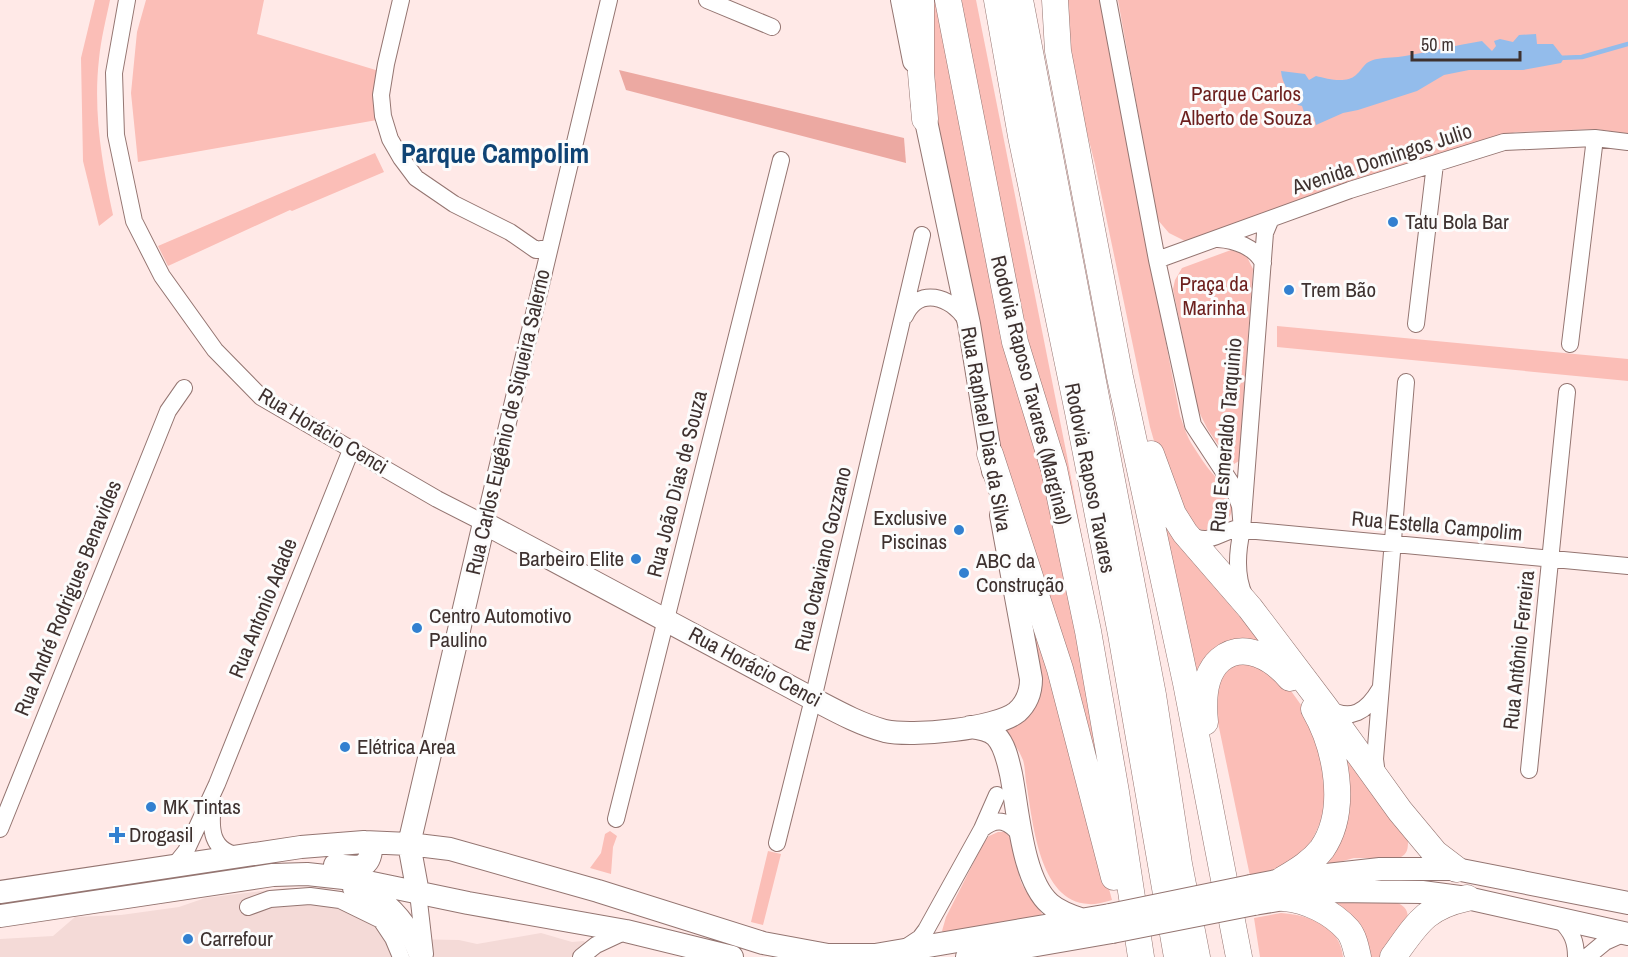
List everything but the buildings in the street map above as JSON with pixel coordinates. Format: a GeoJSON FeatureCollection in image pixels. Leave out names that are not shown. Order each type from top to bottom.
{"type":"FeatureCollection","features":[{"type":"Feature","properties":{"kind":"highway"},"geometry":{"type":"LineString","coordinates":[[921,0],[921,73],[925,119]]}},
{"type":"Feature","properties":{"kind":"highway","name":"Rodovia Raposo Tavares (Marginal)"},"geometry":{"type":"LineString","coordinates":[[948,0],[1015,342],[1054,469],[1088,631],[1116,792],[1141,957]]}},
{"type":"Feature","properties":{"kind":"highway","name":"Rodovia Raposo Tavares"},"geometry":{"type":"LineString","coordinates":[[997,0],[1121,634],[1178,957]]}},
{"type":"Feature","properties":{"kind":"highway","name":"Rodovia Raposo Tavares"},"geometry":{"type":"LineString","coordinates":[[1020,0],[1154,695],[1179,864],[1197,957]]}},
{"type":"Feature","properties":{"kind":"highway"},"geometry":{"type":"LineString","coordinates":[[1054,0],[1058,51],[1120,377],[1186,683],[1239,957]]}},
{"type":"Feature","properties":{"kind":"highway"},"geometry":{"type":"LineString","coordinates":[[1094,234],[1152,460],[1173,514],[1185,533],[1250,608],[1422,838],[1435,853],[1456,868]]}},
{"type":"Feature","properties":{"kind":"highway"},"geometry":{"type":"LineString","coordinates":[[990,454],[1060,669],[1134,957]]}},
{"type":"Feature","properties":{"kind":"highway"},"geometry":{"type":"LineString","coordinates":[[1214,827],[1203,706],[1208,681],[1220,660],[1235,653],[1249,652],[1263,655],[1279,664],[1316,711],[1327,737],[1334,766],[1337,794],[1334,822],[1323,848],[1283,889],[1316,906],[1349,931],[1358,957]]}},
{"type":"Feature","properties":{"kind":"highway"},"geometry":{"type":"LineString","coordinates":[[1221,866],[1246,957]]}},
{"type":"Feature","properties":{"kind":"highway"},"geometry":{"type":"LineString","coordinates":[[1393,957],[1425,915],[1443,904],[1467,898]]}},
{"type":"Feature","properties":{"kind":"main road","name":"Rua Raphael Dias da Silva"},"geometry":{"type":"LineString","coordinates":[[902,0],[969,324],[1031,679],[1026,702],[1012,715],[970,727]]}},
{"type":"Feature","properties":{"kind":"main road","name":"Rua Horácio Cenci"},"geometry":{"type":"LineString","coordinates":[[484,523],[520,540],[813,699],[866,725],[910,735],[970,727]]}},
{"type":"Feature","properties":{"kind":"main road","name":"Rua Carlos Eugênio de Siqueira Salerno"},"geometry":{"type":"LineString","coordinates":[[409,844],[484,523]]}},
{"type":"Feature","properties":{"kind":"main road"},"geometry":{"type":"LineString","coordinates":[[476,557],[485,545],[495,539],[520,540]]}},
{"type":"Feature","properties":{"kind":"main road"},"geometry":{"type":"LineString","coordinates":[[970,727],[984,729],[995,735],[1004,749],[1021,837],[1040,894],[1056,909],[1083,921],[1111,923]]}},
{"type":"Feature","properties":{"kind":"main road"},"geometry":{"type":"LineString","coordinates":[[0,916],[273,876],[326,864],[360,867],[366,865],[370,859],[371,851],[364,842]]}},
{"type":"Feature","properties":{"kind":"main road"},"geometry":{"type":"LineString","coordinates":[[0,892],[301,847],[364,842],[409,844],[450,849],[598,891],[763,943],[828,955],[875,956],[903,950],[1027,938],[1380,869],[1456,868],[1628,903]]}},
{"type":"Feature","properties":{"kind":"main road"},"geometry":{"type":"LineString","coordinates":[[409,844],[418,893]]}},
{"type":"Feature","properties":{"kind":"main road"},"geometry":{"type":"LineString","coordinates":[[409,844],[421,867],[444,891],[468,903]]}},
{"type":"Feature","properties":{"kind":"main road"},"geometry":{"type":"LineString","coordinates":[[273,876],[325,876],[353,879],[468,903],[626,931],[732,957]]}},
{"type":"Feature","properties":{"kind":"main road"},"geometry":{"type":"LineString","coordinates":[[325,876],[379,899],[408,929],[423,957]]}},
{"type":"Feature","properties":{"kind":"main road"},"geometry":{"type":"LineString","coordinates":[[1283,889],[1422,892],[1467,898],[1627,934]]}},
{"type":"Feature","properties":{"kind":"main road"},"geometry":{"type":"LineString","coordinates":[[967,957],[1083,921]]}},
{"type":"Feature","properties":{"kind":"street","name":"Rua Horácio Cenci"},"geometry":{"type":"LineString","coordinates":[[127,0],[114,73],[116,135],[134,221],[162,276],[215,350],[261,397],[351,450],[484,523]]}},
{"type":"Feature","properties":{"kind":"street"},"geometry":{"type":"LineString","coordinates":[[401,0],[381,95],[383,116],[390,139],[401,158],[416,178],[454,204],[510,232],[536,250],[549,245]]}},
{"type":"Feature","properties":{"kind":"street","name":"Rua Carlos Eugênio de Siqueira Salerno"},"geometry":{"type":"LineString","coordinates":[[484,523],[609,0]]}},
{"type":"Feature","properties":{"kind":"street"},"geometry":{"type":"LineString","coordinates":[[707,0],[772,27]]}},
{"type":"Feature","properties":{"kind":"street"},"geometry":{"type":"LineString","coordinates":[[1108,0],[1158,260],[1193,425],[1233,486],[1237,496],[1242,530],[1235,529],[1216,538],[1204,540],[1185,533]]}},
{"type":"Feature","properties":{"kind":"street"},"geometry":{"type":"LineString","coordinates":[[1570,344],[1595,138]]}},
{"type":"Feature","properties":{"kind":"street","name":"Avenida Domingos Julio"},"geometry":{"type":"LineString","coordinates":[[1158,260],[1350,190],[1504,142],[1595,138],[1628,142]]}},
{"type":"Feature","properties":{"kind":"street","name":"Rua João Dias de Souza"},"geometry":{"type":"LineString","coordinates":[[616,819],[781,159]]}},
{"type":"Feature","properties":{"kind":"street"},"geometry":{"type":"LineString","coordinates":[[1416,324],[1435,164]]}},
{"type":"Feature","properties":{"kind":"street","name":"Rua Esmeraldo Tarquinio"},"geometry":{"type":"LineString","coordinates":[[1250,608],[1243,593],[1238,567],[1238,548],[1242,530],[1245,467],[1265,233],[1270,221]]}},
{"type":"Feature","properties":{"kind":"street","name":"Rua Octaviano Gozzano"},"geometry":{"type":"LineString","coordinates":[[777,843],[922,235]]}},
{"type":"Feature","properties":{"kind":"street"},"geometry":{"type":"LineString","coordinates":[[1218,239],[1227,239],[1248,248],[1259,256],[1263,263]]}},
{"type":"Feature","properties":{"kind":"street"},"geometry":{"type":"LineString","coordinates":[[903,320],[910,305],[926,298],[936,298],[956,306],[969,324]]}},
{"type":"Feature","properties":{"kind":"street"},"geometry":{"type":"LineString","coordinates":[[1378,781],[1375,759],[1407,382]]}},
{"type":"Feature","properties":{"kind":"street","name":"Rua André Rodrigues Benavides"},"geometry":{"type":"LineString","coordinates":[[0,829],[168,411],[184,388]]}},
{"type":"Feature","properties":{"kind":"street","name":"Rua Antônio Ferreira"},"geometry":{"type":"LineString","coordinates":[[1529,770],[1567,392]]}},
{"type":"Feature","properties":{"kind":"street","name":"Rua Antonio Adade"},"geometry":{"type":"LineString","coordinates":[[174,866],[186,851],[217,784],[351,450]]}},
{"type":"Feature","properties":{"kind":"street"},"geometry":{"type":"LineString","coordinates":[[1218,464],[1236,477],[1240,476],[1245,467]]}},
{"type":"Feature","properties":{"kind":"street","name":"Rua Estella Campolim"},"geometry":{"type":"LineString","coordinates":[[1242,530],[1628,566]]}},
{"type":"Feature","properties":{"kind":"street"},"geometry":{"type":"LineString","coordinates":[[1325,707],[1339,714],[1361,711],[1369,706],[1381,688]]}},
{"type":"Feature","properties":{"kind":"street","name":"Rua Antonio Adade"},"geometry":{"type":"LineString","coordinates":[[217,784],[211,817],[212,832],[217,844],[226,852],[243,856]]}},
{"type":"Feature","properties":{"kind":"street"},"geometry":{"type":"LineString","coordinates":[[903,950],[920,938],[926,930],[982,829],[990,823],[994,816],[997,795]]}},
{"type":"Feature","properties":{"kind":"street"},"geometry":{"type":"LineString","coordinates":[[994,816],[1014,827],[1021,837]]}},
{"type":"Feature","properties":{"kind":"street"},"geometry":{"type":"LineString","coordinates":[[418,893],[423,957]]}},
{"type":"Feature","properties":{"kind":"street"},"geometry":{"type":"LineString","coordinates":[[248,907],[270,899],[310,896],[340,900],[381,920],[393,938],[401,957]]}},
{"type":"Feature","properties":{"kind":"street"},"geometry":{"type":"LineString","coordinates":[[1560,920],[1573,934],[1576,957]]}},
{"type":"Feature","properties":{"kind":"street"},"geometry":{"type":"LineString","coordinates":[[581,957],[596,945],[626,931]]}},
{"type":"Feature","properties":{"kind":"street"},"geometry":{"type":"LineString","coordinates":[[1587,957],[1605,942],[1627,934]]}},
{"type":"Feature","properties":{"kind":"shaded area"},"geometry":{"type":"Polygon","coordinates":[[[619,70],[904,138],[906,163],[626,90],[619,70]]]}},
{"type":"Feature","properties":{"kind":"shaded area"},"geometry":{"type":"Polygon","coordinates":[[[286,888],[325,888],[358,896],[404,939],[459,940],[477,944],[541,933],[572,942],[584,941],[597,957],[0,957],[0,939],[53,936],[75,917],[121,915],[179,907],[205,898],[286,888]]]}},
{"type":"Feature","properties":{"kind":"green space"},"geometry":{"type":"Polygon","coordinates":[[[95,0],[110,0],[100,52],[97,98],[102,157],[113,215],[99,226],[83,161],[81,58],[95,0]]]}},
{"type":"Feature","properties":{"kind":"green space"},"geometry":{"type":"Polygon","coordinates":[[[146,0],[264,0],[257,34],[379,71],[377,120],[138,162],[131,93],[137,32],[146,0]]]}},
{"type":"Feature","properties":{"kind":"green space"},"geometry":{"type":"Polygon","coordinates":[[[928,0],[936,0],[1046,477],[1098,751],[1097,756],[1092,756],[992,431],[926,87],[928,0]]]}},
{"type":"Feature","properties":{"kind":"green space"},"geometry":{"type":"Polygon","coordinates":[[[956,0],[976,0],[1067,456],[1112,700],[1013,298],[956,0]]]}},
{"type":"Feature","properties":{"kind":"green space"},"geometry":{"type":"Polygon","coordinates":[[[1065,0],[1100,0],[1180,416],[1193,446],[1209,470],[1227,488],[1232,499],[1232,508],[1227,521],[1215,529],[1208,530],[1193,526],[1163,472],[1150,427],[1095,164],[1074,82],[1065,0]]]}},
{"type":"Feature","properties":{"kind":"green space","name":"Parque Carlos Alberto de Souza"},"geometry":{"type":"Polygon","coordinates":[[[1118,0],[1628,0],[1628,134],[1596,129],[1516,132],[1343,183],[1187,242],[1169,233],[1157,219],[1118,0]]]}},
{"type":"Feature","properties":{"kind":"green space"},"geometry":{"type":"Polygon","coordinates":[[[375,153],[384,172],[290,210],[168,266],[158,246],[375,153]]]}},
{"type":"Feature","properties":{"kind":"green space","name":"Praça da Marinha"},"geometry":{"type":"Polygon","coordinates":[[[1231,250],[1246,255],[1253,269],[1239,461],[1234,464],[1230,462],[1208,430],[1197,408],[1173,289],[1182,268],[1231,250]]]}},
{"type":"Feature","properties":{"kind":"green space"},"geometry":{"type":"Polygon","coordinates":[[[1277,326],[1628,359],[1628,381],[1277,347],[1277,326]]]}},
{"type":"Feature","properties":{"kind":"green space"},"geometry":{"type":"Polygon","coordinates":[[[1156,511],[1181,548],[1263,644],[1196,677],[1156,511]]]}},
{"type":"Feature","properties":{"kind":"green space"},"geometry":{"type":"Polygon","coordinates":[[[1031,597],[1112,900],[1100,903],[1089,904],[1072,900],[1048,875],[1036,837],[1023,760],[1014,744],[1001,730],[1024,717],[1027,602],[1031,597]]]}},
{"type":"Feature","properties":{"kind":"green space"},"geometry":{"type":"Polygon","coordinates":[[[1233,664],[1250,664],[1281,677],[1314,723],[1327,783],[1325,812],[1309,847],[1286,866],[1250,876],[1217,718],[1218,683],[1233,664]]]}},
{"type":"Feature","properties":{"kind":"green space"},"geometry":{"type":"Polygon","coordinates":[[[1345,750],[1408,839],[1407,851],[1399,858],[1354,858],[1324,866],[1345,750]]]}},
{"type":"Feature","properties":{"kind":"green space"},"geometry":{"type":"Polygon","coordinates":[[[610,831],[617,836],[613,847],[611,874],[590,868],[601,853],[605,834],[610,831]]]}},
{"type":"Feature","properties":{"kind":"green space"},"geometry":{"type":"Polygon","coordinates":[[[1005,832],[1012,842],[1021,882],[1042,914],[1039,917],[946,934],[942,931],[946,917],[983,844],[989,836],[1005,832]]]}},
{"type":"Feature","properties":{"kind":"green space"},"geometry":{"type":"Polygon","coordinates":[[[768,851],[781,854],[763,925],[751,922],[768,851]]]}},
{"type":"Feature","properties":{"kind":"green space"},"geometry":{"type":"Polygon","coordinates":[[[1392,901],[1402,905],[1407,911],[1408,918],[1405,926],[1384,957],[1368,957],[1366,940],[1360,927],[1336,905],[1336,902],[1392,901]]]}},
{"type":"Feature","properties":{"kind":"green space"},"geometry":{"type":"Polygon","coordinates":[[[1281,913],[1302,916],[1321,924],[1336,937],[1343,957],[1260,957],[1254,918],[1281,913]]]}},
{"type":"Feature","properties":{"kind":"water"},"geometry":{"type":"Polygon","coordinates":[[[1536,34],[1537,44],[1553,44],[1564,58],[1561,63],[1523,70],[1469,70],[1444,75],[1417,91],[1343,113],[1316,125],[1314,117],[1306,118],[1302,106],[1298,105],[1289,93],[1281,71],[1305,74],[1309,80],[1316,76],[1337,80],[1347,79],[1356,75],[1372,60],[1402,57],[1482,41],[1492,51],[1496,46],[1494,41],[1500,39],[1513,42],[1519,35],[1536,34]]]}},
{"type":"Feature","properties":{"kind":"waterway"},"geometry":{"type":"LineString","coordinates":[[1558,58],[1582,57],[1628,44]]}},
{"type":"Feature","properties":{"kind":"place","name":"Tatu Bola Bar"},"geometry":{"type":"Point","coordinates":[1393,222]}},
{"type":"Feature","properties":{"kind":"place","name":"Trem Bão"},"geometry":{"type":"Point","coordinates":[1289,290]}},
{"type":"Feature","properties":{"kind":"place","name":"Exclusive Piscinas"},"geometry":{"type":"Point","coordinates":[959,530]}},
{"type":"Feature","properties":{"kind":"place","name":"Barbeiro Elite"},"geometry":{"type":"Point","coordinates":[636,559]}},
{"type":"Feature","properties":{"kind":"place","name":"ABC da Construção"},"geometry":{"type":"Point","coordinates":[964,573]}},
{"type":"Feature","properties":{"kind":"place","name":"Centro Automotivo Paulino"},"geometry":{"type":"Point","coordinates":[417,628]}},
{"type":"Feature","properties":{"kind":"place","name":"Elétrica Area"},"geometry":{"type":"Point","coordinates":[345,747]}},
{"type":"Feature","properties":{"kind":"place","name":"MK Tintas"},"geometry":{"type":"Point","coordinates":[151,807]}},
{"type":"Feature","properties":{"kind":"place","name":"Drogasil"},"geometry":{"type":"Point","coordinates":[117,835]}},
{"type":"Feature","properties":{"kind":"place","name":"Carrefour"},"geometry":{"type":"Point","coordinates":[188,939]}},
{"type":"Feature","properties":{"kind":"district","name":"Parque Campolim"},"geometry":{"type":"Point","coordinates":[495,154]}}]}
